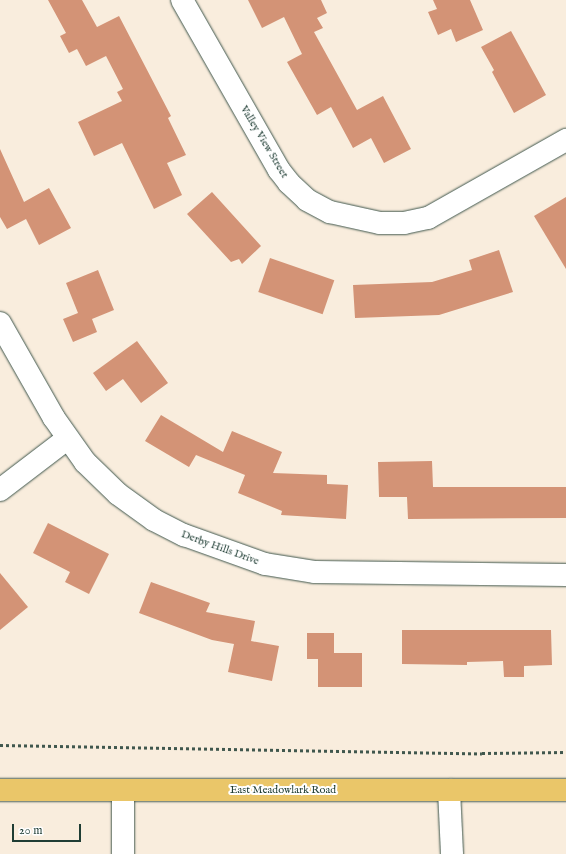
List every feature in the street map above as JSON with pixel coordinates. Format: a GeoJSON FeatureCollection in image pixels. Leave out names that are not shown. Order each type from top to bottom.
{"type":"FeatureCollection","features":[{"type":"Feature","properties":{"kind":"main road","name":"East Meadowlark Road"},"geometry":{"type":"LineString","coordinates":[[0,790],[566,790]]}},
{"type":"Feature","properties":{"kind":"street","name":"Valley View Street"},"geometry":{"type":"LineString","coordinates":[[182,0],[279,170],[289,183],[307,200],[330,212],[380,223],[404,222],[428,218],[566,140]]}},
{"type":"Feature","properties":{"kind":"street","name":"Derby Hills Drive"},"geometry":{"type":"LineString","coordinates":[[0,323],[67,439],[86,462],[118,494],[154,520],[184,535],[234,555],[265,564],[315,572],[349,575],[566,575]]}},
{"type":"Feature","properties":{"kind":"street"},"geometry":{"type":"LineString","coordinates":[[0,490],[67,439]]}},
{"type":"Feature","properties":{"kind":"street"},"geometry":{"type":"LineString","coordinates":[[123,790],[123,854]]}},
{"type":"Feature","properties":{"kind":"street"},"geometry":{"type":"LineString","coordinates":[[448,790],[452,854]]}},
{"type":"Feature","properties":{"kind":"path"},"geometry":{"type":"LineString","coordinates":[[0,745],[474,753],[566,752]]}},
{"type":"Feature","properties":{"kind":"building"},"geometry":{"type":"Polygon","coordinates":[[[48,0],[82,0],[97,27],[119,16],[171,116],[168,118],[186,155],[167,163],[182,195],[154,209],[122,143],[94,156],[78,122],[122,101],[117,92],[123,89],[106,56],[86,66],[77,49],[69,53],[60,36],[66,33],[48,0]]]}},
{"type":"Feature","properties":{"kind":"building"},"geometry":{"type":"Polygon","coordinates":[[[248,0],[321,0],[327,13],[317,18],[323,28],[314,32],[357,110],[383,96],[411,149],[384,163],[371,138],[353,148],[331,107],[317,115],[287,62],[302,54],[284,17],[262,28],[248,0]]]}},
{"type":"Feature","properties":{"kind":"building"},"geometry":{"type":"Polygon","coordinates":[[[433,0],[470,0],[483,30],[456,42],[451,29],[438,35],[428,12],[437,9],[433,0]]]}},
{"type":"Feature","properties":{"kind":"building"},"geometry":{"type":"Polygon","coordinates":[[[511,31],[546,95],[514,113],[492,72],[494,70],[481,47],[511,31]]]}},
{"type":"Feature","properties":{"kind":"building"},"geometry":{"type":"Polygon","coordinates":[[[0,149],[24,202],[49,188],[71,228],[39,245],[26,219],[7,229],[0,217],[0,149]]]}},
{"type":"Feature","properties":{"kind":"building"},"geometry":{"type":"Polygon","coordinates":[[[212,192],[261,246],[242,264],[239,259],[231,262],[187,214],[212,192]]]}},
{"type":"Feature","properties":{"kind":"building"},"geometry":{"type":"Polygon","coordinates":[[[566,197],[566,269],[534,216],[566,197]]]}},
{"type":"Feature","properties":{"kind":"building"},"geometry":{"type":"Polygon","coordinates":[[[499,250],[513,292],[439,315],[355,318],[353,285],[432,282],[472,270],[469,260],[499,250]]]}},
{"type":"Feature","properties":{"kind":"building"},"geometry":{"type":"Polygon","coordinates":[[[270,258],[334,280],[323,314],[258,292],[270,258]]]}},
{"type":"Feature","properties":{"kind":"building"},"geometry":{"type":"Polygon","coordinates":[[[98,270],[114,310],[92,319],[97,332],[73,342],[63,319],[78,313],[66,283],[98,270]]]}},
{"type":"Feature","properties":{"kind":"building"},"geometry":{"type":"Polygon","coordinates":[[[137,341],[168,383],[141,403],[123,379],[106,391],[93,373],[137,341]]]}},
{"type":"Feature","properties":{"kind":"building"},"geometry":{"type":"Polygon","coordinates":[[[161,415],[223,452],[232,431],[282,452],[273,473],[327,475],[327,484],[348,485],[346,519],[281,515],[282,511],[238,493],[245,475],[196,455],[189,467],[145,441],[161,415]]]}},
{"type":"Feature","properties":{"kind":"building"},"geometry":{"type":"Polygon","coordinates":[[[432,461],[433,487],[566,487],[566,518],[408,519],[407,497],[379,497],[378,462],[432,461]]]}},
{"type":"Feature","properties":{"kind":"building"},"geometry":{"type":"Polygon","coordinates":[[[48,523],[109,554],[89,594],[65,582],[70,572],[33,553],[48,523]]]}},
{"type":"Feature","properties":{"kind":"building"},"geometry":{"type":"Polygon","coordinates":[[[0,573],[28,607],[0,630],[0,573]]]}},
{"type":"Feature","properties":{"kind":"building"},"geometry":{"type":"Polygon","coordinates":[[[151,582],[210,603],[206,612],[255,621],[251,641],[279,646],[272,681],[228,672],[234,644],[212,640],[139,613],[151,582]]]}},
{"type":"Feature","properties":{"kind":"building"},"geometry":{"type":"Polygon","coordinates":[[[402,630],[551,630],[552,665],[524,666],[524,677],[504,677],[503,661],[467,662],[467,665],[402,664],[402,630]]]}},
{"type":"Feature","properties":{"kind":"building"},"geometry":{"type":"Polygon","coordinates":[[[307,633],[334,633],[334,653],[362,653],[362,687],[318,687],[318,659],[307,659],[307,633]]]}}]}
